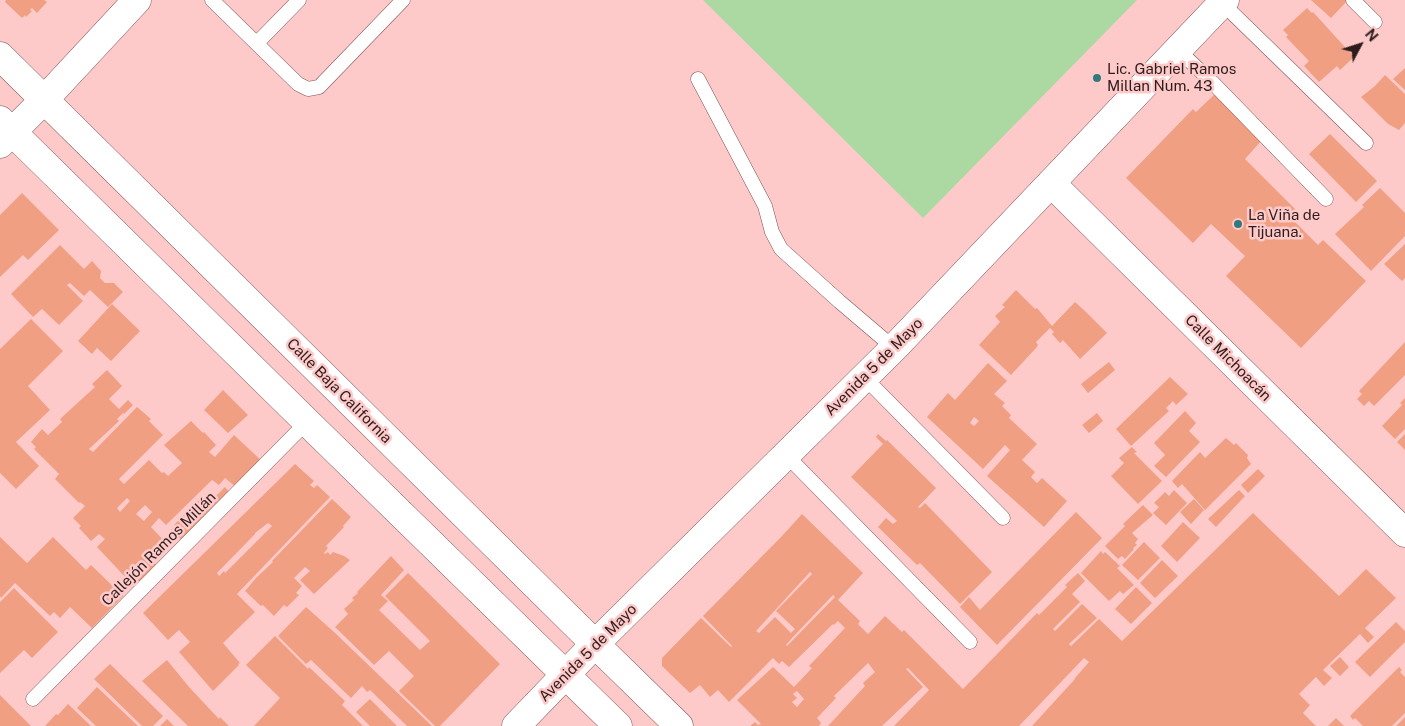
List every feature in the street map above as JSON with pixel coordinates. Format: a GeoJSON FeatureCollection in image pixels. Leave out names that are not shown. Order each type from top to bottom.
{"type":"FeatureCollection","features":[{"type":"Feature","properties":{"kind":"street"},"geometry":{"type":"LineString","coordinates":[[137,0],[44,100],[4,132],[307,422],[618,726]]}},
{"type":"Feature","properties":{"kind":"street","name":"Avenida 5 de Mayo"},"geometry":{"type":"LineString","coordinates":[[516,726],[595,644],[894,348],[1224,1]]}},
{"type":"Feature","properties":{"kind":"street","name":"Calle Baja California"},"geometry":{"type":"LineString","coordinates":[[0,56],[679,726]]}},
{"type":"Feature","properties":{"kind":"street","name":"Calle Michoacán"},"geometry":{"type":"LineString","coordinates":[[1052,183],[1405,533]]}},
{"type":"Feature","properties":{"kind":"lane"},"geometry":{"type":"LineString","coordinates":[[212,0],[298,84],[308,89],[319,87],[403,0]]}},
{"type":"Feature","properties":{"kind":"lane"},"geometry":{"type":"LineString","coordinates":[[257,43],[299,0]]}},
{"type":"Feature","properties":{"kind":"lane"},"geometry":{"type":"LineString","coordinates":[[1354,0],[1375,22]]}},
{"type":"Feature","properties":{"kind":"lane"},"geometry":{"type":"LineString","coordinates":[[1224,1],[1366,143]]}},
{"type":"Feature","properties":{"kind":"lane"},"geometry":{"type":"LineString","coordinates":[[1178,50],[1212,82],[1326,199]]}},
{"type":"Feature","properties":{"kind":"lane"},"geometry":{"type":"LineString","coordinates":[[698,80],[765,206],[772,232],[781,248],[894,348]]}},
{"type":"Feature","properties":{"kind":"lane"},"geometry":{"type":"LineString","coordinates":[[864,378],[1003,518]]}},
{"type":"Feature","properties":{"kind":"lane","name":"Callejón Ramos Millán"},"geometry":{"type":"LineString","coordinates":[[33,699],[307,422]]}},
{"type":"Feature","properties":{"kind":"lane"},"geometry":{"type":"LineString","coordinates":[[786,455],[970,642]]}},
{"type":"Feature","properties":{"kind":"green space"},"geometry":{"type":"Polygon","coordinates":[[[703,0],[1137,0],[923,218],[703,0]]]}},
{"type":"Feature","properties":{"kind":"building"},"geometry":{"type":"Polygon","coordinates":[[[6,0],[44,0],[47,2],[37,13],[32,8],[30,10],[32,11],[26,17],[25,15],[22,18],[5,2],[6,0]]]}},
{"type":"Feature","properties":{"kind":"building"},"geometry":{"type":"Polygon","coordinates":[[[1311,0],[1348,0],[1331,18],[1311,0]]]}},
{"type":"Feature","properties":{"kind":"building"},"geometry":{"type":"Polygon","coordinates":[[[1307,8],[1313,12],[1354,57],[1340,70],[1337,66],[1319,82],[1304,66],[1309,61],[1286,37],[1288,35],[1283,30],[1307,8]]]}},
{"type":"Feature","properties":{"kind":"building"},"geometry":{"type":"Polygon","coordinates":[[[1405,68],[1405,90],[1393,79],[1405,68]]]}},
{"type":"Feature","properties":{"kind":"building"},"geometry":{"type":"Polygon","coordinates":[[[1385,75],[1405,94],[1405,123],[1399,130],[1388,124],[1361,97],[1385,75]]]}},
{"type":"Feature","properties":{"kind":"building"},"geometry":{"type":"Polygon","coordinates":[[[1215,94],[1261,141],[1245,159],[1298,212],[1292,219],[1318,245],[1323,240],[1366,281],[1301,348],[1226,276],[1245,256],[1211,224],[1193,243],[1126,178],[1193,109],[1196,112],[1215,94]]]}},
{"type":"Feature","properties":{"kind":"building"},"geometry":{"type":"Polygon","coordinates":[[[1330,134],[1377,181],[1356,202],[1309,154],[1330,134]]]}},
{"type":"Feature","properties":{"kind":"building"},"geometry":{"type":"Polygon","coordinates":[[[1380,188],[1405,213],[1405,236],[1371,271],[1335,234],[1364,207],[1362,205],[1380,188]]]}},
{"type":"Feature","properties":{"kind":"building"},"geometry":{"type":"Polygon","coordinates":[[[22,193],[59,230],[28,260],[23,255],[0,277],[0,215],[22,193]]]}},
{"type":"Feature","properties":{"kind":"building"},"geometry":{"type":"Polygon","coordinates":[[[1305,213],[1310,219],[1307,222],[1302,216],[1305,213]]]}},
{"type":"Feature","properties":{"kind":"building"},"geometry":{"type":"Polygon","coordinates":[[[1405,244],[1405,278],[1402,281],[1384,264],[1405,244]]]}},
{"type":"Feature","properties":{"kind":"building"},"geometry":{"type":"Polygon","coordinates":[[[60,245],[84,269],[92,261],[101,271],[100,278],[105,283],[114,283],[123,292],[108,307],[90,290],[84,296],[70,283],[67,285],[83,301],[59,325],[42,309],[33,317],[11,294],[60,245]]]}},
{"type":"Feature","properties":{"kind":"building"},"geometry":{"type":"Polygon","coordinates":[[[1016,290],[1035,309],[1037,308],[1052,326],[1075,302],[1107,333],[1080,359],[1063,340],[1060,343],[1052,334],[1054,332],[1050,328],[1036,342],[1038,345],[1036,348],[1011,375],[979,345],[1000,322],[995,316],[1005,307],[1002,305],[1016,290]]]}},
{"type":"Feature","properties":{"kind":"building"},"geometry":{"type":"Polygon","coordinates":[[[112,304],[140,331],[111,361],[97,348],[92,354],[78,341],[112,304]]]}},
{"type":"Feature","properties":{"kind":"building"},"geometry":{"type":"Polygon","coordinates":[[[31,319],[63,351],[28,386],[50,410],[16,442],[39,466],[16,489],[0,473],[0,349],[31,319]]]}},
{"type":"Feature","properties":{"kind":"building"},"geometry":{"type":"Polygon","coordinates":[[[1405,342],[1405,375],[1374,406],[1369,401],[1364,406],[1357,399],[1362,394],[1359,391],[1405,342]]]}},
{"type":"Feature","properties":{"kind":"building"},"geometry":{"type":"Polygon","coordinates":[[[1109,362],[1115,370],[1088,393],[1081,384],[1109,362]]]}},
{"type":"Feature","properties":{"kind":"building"},"geometry":{"type":"Polygon","coordinates":[[[988,363],[1007,381],[994,394],[1005,403],[1002,406],[1011,415],[1009,418],[1037,444],[1022,460],[1035,472],[1031,477],[1037,483],[1042,478],[1067,501],[1044,527],[987,476],[1010,450],[1005,445],[983,469],[927,417],[948,393],[955,400],[988,363]],[[974,417],[970,423],[974,426],[979,421],[974,417]]]}},
{"type":"Feature","properties":{"kind":"building"},"geometry":{"type":"Polygon","coordinates":[[[107,370],[122,386],[109,399],[119,409],[128,400],[133,405],[89,449],[93,452],[137,407],[151,419],[149,421],[163,435],[119,479],[124,484],[149,460],[162,473],[164,472],[168,476],[182,463],[164,445],[191,421],[216,445],[209,452],[215,457],[234,435],[263,462],[237,488],[225,478],[219,485],[212,480],[166,525],[159,518],[151,527],[167,544],[151,560],[158,566],[140,583],[134,577],[129,581],[97,547],[105,539],[99,534],[91,541],[79,528],[81,526],[73,518],[85,506],[79,503],[55,479],[59,474],[34,449],[36,447],[31,442],[42,429],[48,435],[62,422],[60,419],[95,387],[92,384],[107,370]],[[127,498],[117,508],[120,512],[130,501],[127,498]],[[145,505],[136,514],[144,521],[152,512],[145,505]]]}},
{"type":"Feature","properties":{"kind":"building"},"geometry":{"type":"Polygon","coordinates":[[[1170,377],[1188,394],[1176,405],[1173,401],[1166,408],[1169,411],[1131,446],[1116,429],[1170,377]]]}},
{"type":"Feature","properties":{"kind":"building"},"geometry":{"type":"Polygon","coordinates":[[[223,390],[248,415],[228,433],[204,410],[223,390]]]}},
{"type":"Feature","properties":{"kind":"building"},"geometry":{"type":"Polygon","coordinates":[[[1405,398],[1405,429],[1395,439],[1382,426],[1402,405],[1400,403],[1405,398]]]}},
{"type":"Feature","properties":{"kind":"building"},"geometry":{"type":"Polygon","coordinates":[[[1185,411],[1196,423],[1189,431],[1200,442],[1166,477],[1154,466],[1165,455],[1154,443],[1185,411]]]}},
{"type":"Feature","properties":{"kind":"building"},"geometry":{"type":"Polygon","coordinates":[[[1097,413],[1103,421],[1089,433],[1082,425],[1097,413]]]}},
{"type":"Feature","properties":{"kind":"building"},"geometry":{"type":"Polygon","coordinates":[[[878,434],[887,440],[936,488],[918,507],[920,508],[925,503],[992,572],[960,604],[920,563],[917,565],[878,527],[886,518],[893,524],[897,521],[851,477],[883,444],[876,437],[878,434]]]}},
{"type":"Feature","properties":{"kind":"building"},"geometry":{"type":"Polygon","coordinates":[[[1405,434],[1405,450],[1397,442],[1405,434]]]}},
{"type":"Feature","properties":{"kind":"building"},"geometry":{"type":"Polygon","coordinates":[[[1226,438],[1234,445],[1236,443],[1248,455],[1247,458],[1251,464],[1205,510],[1182,484],[1178,488],[1172,481],[1200,452],[1205,458],[1226,438]]]}},
{"type":"Feature","properties":{"kind":"building"},"geometry":{"type":"Polygon","coordinates":[[[1132,447],[1137,452],[1134,453],[1162,481],[1138,504],[1111,476],[1124,463],[1119,458],[1132,447]]]}},
{"type":"Feature","properties":{"kind":"building"},"geometry":{"type":"Polygon","coordinates":[[[295,464],[314,481],[310,485],[314,488],[317,485],[330,497],[237,594],[255,612],[223,643],[240,663],[213,691],[179,652],[190,642],[179,630],[168,640],[143,613],[295,464]],[[268,523],[255,533],[217,573],[219,576],[224,571],[225,573],[272,526],[268,523]]]}},
{"type":"Feature","properties":{"kind":"building"},"geometry":{"type":"Polygon","coordinates":[[[1258,469],[1265,476],[1248,493],[1241,485],[1258,469]]]}},
{"type":"Feature","properties":{"kind":"building"},"geometry":{"type":"Polygon","coordinates":[[[225,487],[231,494],[183,541],[171,530],[203,496],[209,503],[225,487]]]}},
{"type":"Feature","properties":{"kind":"building"},"geometry":{"type":"Polygon","coordinates":[[[1174,490],[1187,503],[1166,525],[1153,513],[1159,507],[1154,503],[1165,492],[1169,496],[1174,490]]]}},
{"type":"Feature","properties":{"kind":"building"},"geometry":{"type":"Polygon","coordinates":[[[1239,490],[1245,496],[1216,527],[1208,519],[1239,490]]]}},
{"type":"Feature","properties":{"kind":"building"},"geometry":{"type":"Polygon","coordinates":[[[332,499],[351,517],[326,546],[328,548],[324,553],[328,552],[330,555],[333,552],[350,560],[314,594],[300,580],[310,571],[305,567],[294,578],[302,586],[296,593],[299,595],[287,607],[284,605],[274,616],[245,591],[332,499]]]}},
{"type":"Feature","properties":{"kind":"building"},"geometry":{"type":"Polygon","coordinates":[[[1194,499],[1204,510],[1191,524],[1180,512],[1194,499]]]}},
{"type":"Feature","properties":{"kind":"building"},"geometry":{"type":"Polygon","coordinates":[[[1143,505],[1153,515],[1132,533],[1138,539],[1134,549],[1125,559],[1122,556],[1118,559],[1105,546],[1125,526],[1123,524],[1143,505]]]}},
{"type":"Feature","properties":{"kind":"building"},"geometry":{"type":"Polygon","coordinates":[[[1076,512],[1102,538],[997,645],[960,607],[969,597],[980,610],[1076,512]]]}},
{"type":"Feature","properties":{"kind":"building"},"geometry":{"type":"Polygon","coordinates":[[[1253,513],[1339,596],[1366,569],[1396,598],[1365,628],[1374,637],[1368,643],[1360,634],[1323,670],[1332,678],[1324,686],[1316,677],[1299,694],[1310,705],[1303,713],[1316,726],[1032,726],[1089,662],[1084,658],[1019,726],[894,726],[929,690],[908,668],[906,669],[923,687],[882,726],[828,726],[865,686],[863,683],[875,672],[868,663],[834,696],[836,698],[817,718],[821,723],[819,726],[750,726],[755,722],[758,725],[761,724],[737,700],[773,667],[794,687],[812,668],[809,666],[845,628],[838,621],[789,667],[782,661],[779,664],[773,658],[729,702],[718,690],[710,697],[700,685],[690,693],[662,666],[662,658],[701,618],[732,646],[703,616],[802,514],[863,573],[838,600],[860,621],[858,624],[868,634],[885,616],[902,632],[904,630],[963,689],[1037,613],[1039,615],[1067,587],[1065,585],[1078,573],[1085,581],[1072,594],[1080,602],[1053,629],[1055,631],[1082,604],[1097,618],[1069,644],[1071,646],[1099,619],[1122,641],[1253,513]],[[810,572],[756,631],[759,633],[775,617],[791,633],[795,629],[776,611],[812,574],[810,572]],[[833,595],[792,638],[787,646],[835,597],[833,595]],[[797,691],[793,694],[797,698],[792,702],[797,707],[804,699],[797,691]]]}},
{"type":"Feature","properties":{"kind":"building"},"geometry":{"type":"Polygon","coordinates":[[[1183,522],[1200,538],[1177,562],[1161,546],[1183,522]]]}},
{"type":"Feature","properties":{"kind":"building"},"geometry":{"type":"Polygon","coordinates":[[[0,537],[27,563],[53,537],[86,570],[91,565],[123,596],[92,628],[70,607],[60,618],[54,612],[50,616],[15,583],[1,598],[0,537]]]}},
{"type":"Feature","properties":{"kind":"building"},"geometry":{"type":"Polygon","coordinates":[[[1144,542],[1160,558],[1138,580],[1122,565],[1144,542]]]}},
{"type":"Feature","properties":{"kind":"building"},"geometry":{"type":"Polygon","coordinates":[[[1101,551],[1103,554],[1105,552],[1120,566],[1117,568],[1134,585],[1123,594],[1120,591],[1109,601],[1081,573],[1101,551]]]}},
{"type":"Feature","properties":{"kind":"building"},"geometry":{"type":"Polygon","coordinates":[[[391,556],[404,570],[381,595],[388,601],[379,610],[420,650],[430,641],[385,596],[408,573],[500,664],[440,726],[435,726],[399,691],[414,676],[389,651],[374,665],[335,627],[348,614],[344,609],[354,600],[352,598],[391,556]]]}},
{"type":"Feature","properties":{"kind":"building"},"geometry":{"type":"Polygon","coordinates":[[[1162,560],[1178,576],[1155,598],[1140,583],[1162,560]]]}},
{"type":"Feature","properties":{"kind":"building"},"geometry":{"type":"Polygon","coordinates":[[[1136,587],[1152,603],[1131,624],[1115,609],[1136,587]]]}},
{"type":"Feature","properties":{"kind":"building"},"geometry":{"type":"Polygon","coordinates":[[[14,588],[58,632],[32,658],[24,650],[0,673],[0,602],[14,588]]]}},
{"type":"Feature","properties":{"kind":"building"},"geometry":{"type":"Polygon","coordinates":[[[306,607],[432,726],[407,726],[370,690],[367,692],[362,686],[351,698],[311,660],[306,664],[278,636],[306,607]]]}},
{"type":"Feature","properties":{"kind":"building"},"geometry":{"type":"Polygon","coordinates":[[[1396,622],[1405,631],[1405,642],[1370,677],[1355,662],[1396,622]]]}},
{"type":"Feature","properties":{"kind":"building"},"geometry":{"type":"Polygon","coordinates":[[[275,636],[308,669],[309,667],[345,701],[342,705],[363,726],[254,726],[280,698],[246,665],[275,636]]]}},
{"type":"Feature","properties":{"kind":"building"},"geometry":{"type":"Polygon","coordinates":[[[1340,657],[1349,667],[1340,676],[1330,666],[1340,657]]]}},
{"type":"Feature","properties":{"kind":"building"},"geometry":{"type":"Polygon","coordinates":[[[167,660],[219,719],[220,717],[229,726],[188,726],[142,681],[167,660]]]}},
{"type":"Feature","properties":{"kind":"building"},"geometry":{"type":"Polygon","coordinates":[[[110,664],[163,716],[153,726],[142,726],[94,679],[110,664]]]}},
{"type":"Feature","properties":{"kind":"building"},"geometry":{"type":"Polygon","coordinates":[[[1399,667],[1402,670],[1400,672],[1405,677],[1405,713],[1392,726],[1363,726],[1355,718],[1353,720],[1350,716],[1399,667]]]}},
{"type":"Feature","properties":{"kind":"building"},"geometry":{"type":"Polygon","coordinates":[[[97,687],[138,726],[96,726],[77,708],[97,687]]]}},
{"type":"Feature","properties":{"kind":"building"},"geometry":{"type":"Polygon","coordinates":[[[0,695],[31,726],[0,726],[0,695]]]}},
{"type":"Feature","properties":{"kind":"building"},"geometry":{"type":"Polygon","coordinates":[[[370,699],[397,726],[370,726],[356,712],[370,699]]]}},
{"type":"Feature","properties":{"kind":"building"},"geometry":{"type":"Polygon","coordinates":[[[68,704],[91,726],[45,726],[56,714],[58,715],[68,704]]]}},
{"type":"Feature","properties":{"kind":"building"},"geometry":{"type":"Polygon","coordinates":[[[1405,717],[1405,726],[1396,726],[1405,717]]]}},
{"type":"Feature","properties":{"kind":"building"},"geometry":{"type":"Polygon","coordinates":[[[1336,718],[1344,726],[1328,726],[1336,718]]]}},
{"type":"Feature","properties":{"kind":"building"},"geometry":{"type":"Polygon","coordinates":[[[167,719],[174,726],[160,726],[167,719]]]}},
{"type":"Feature","properties":{"kind":"place","name":"Lic. Gabriel Ramos Millan Num. 43"},"geometry":{"type":"Point","coordinates":[1097,78]}},
{"type":"Feature","properties":{"kind":"place","name":"La Viña de Tijuana."},"geometry":{"type":"Point","coordinates":[1238,224]}}]}
